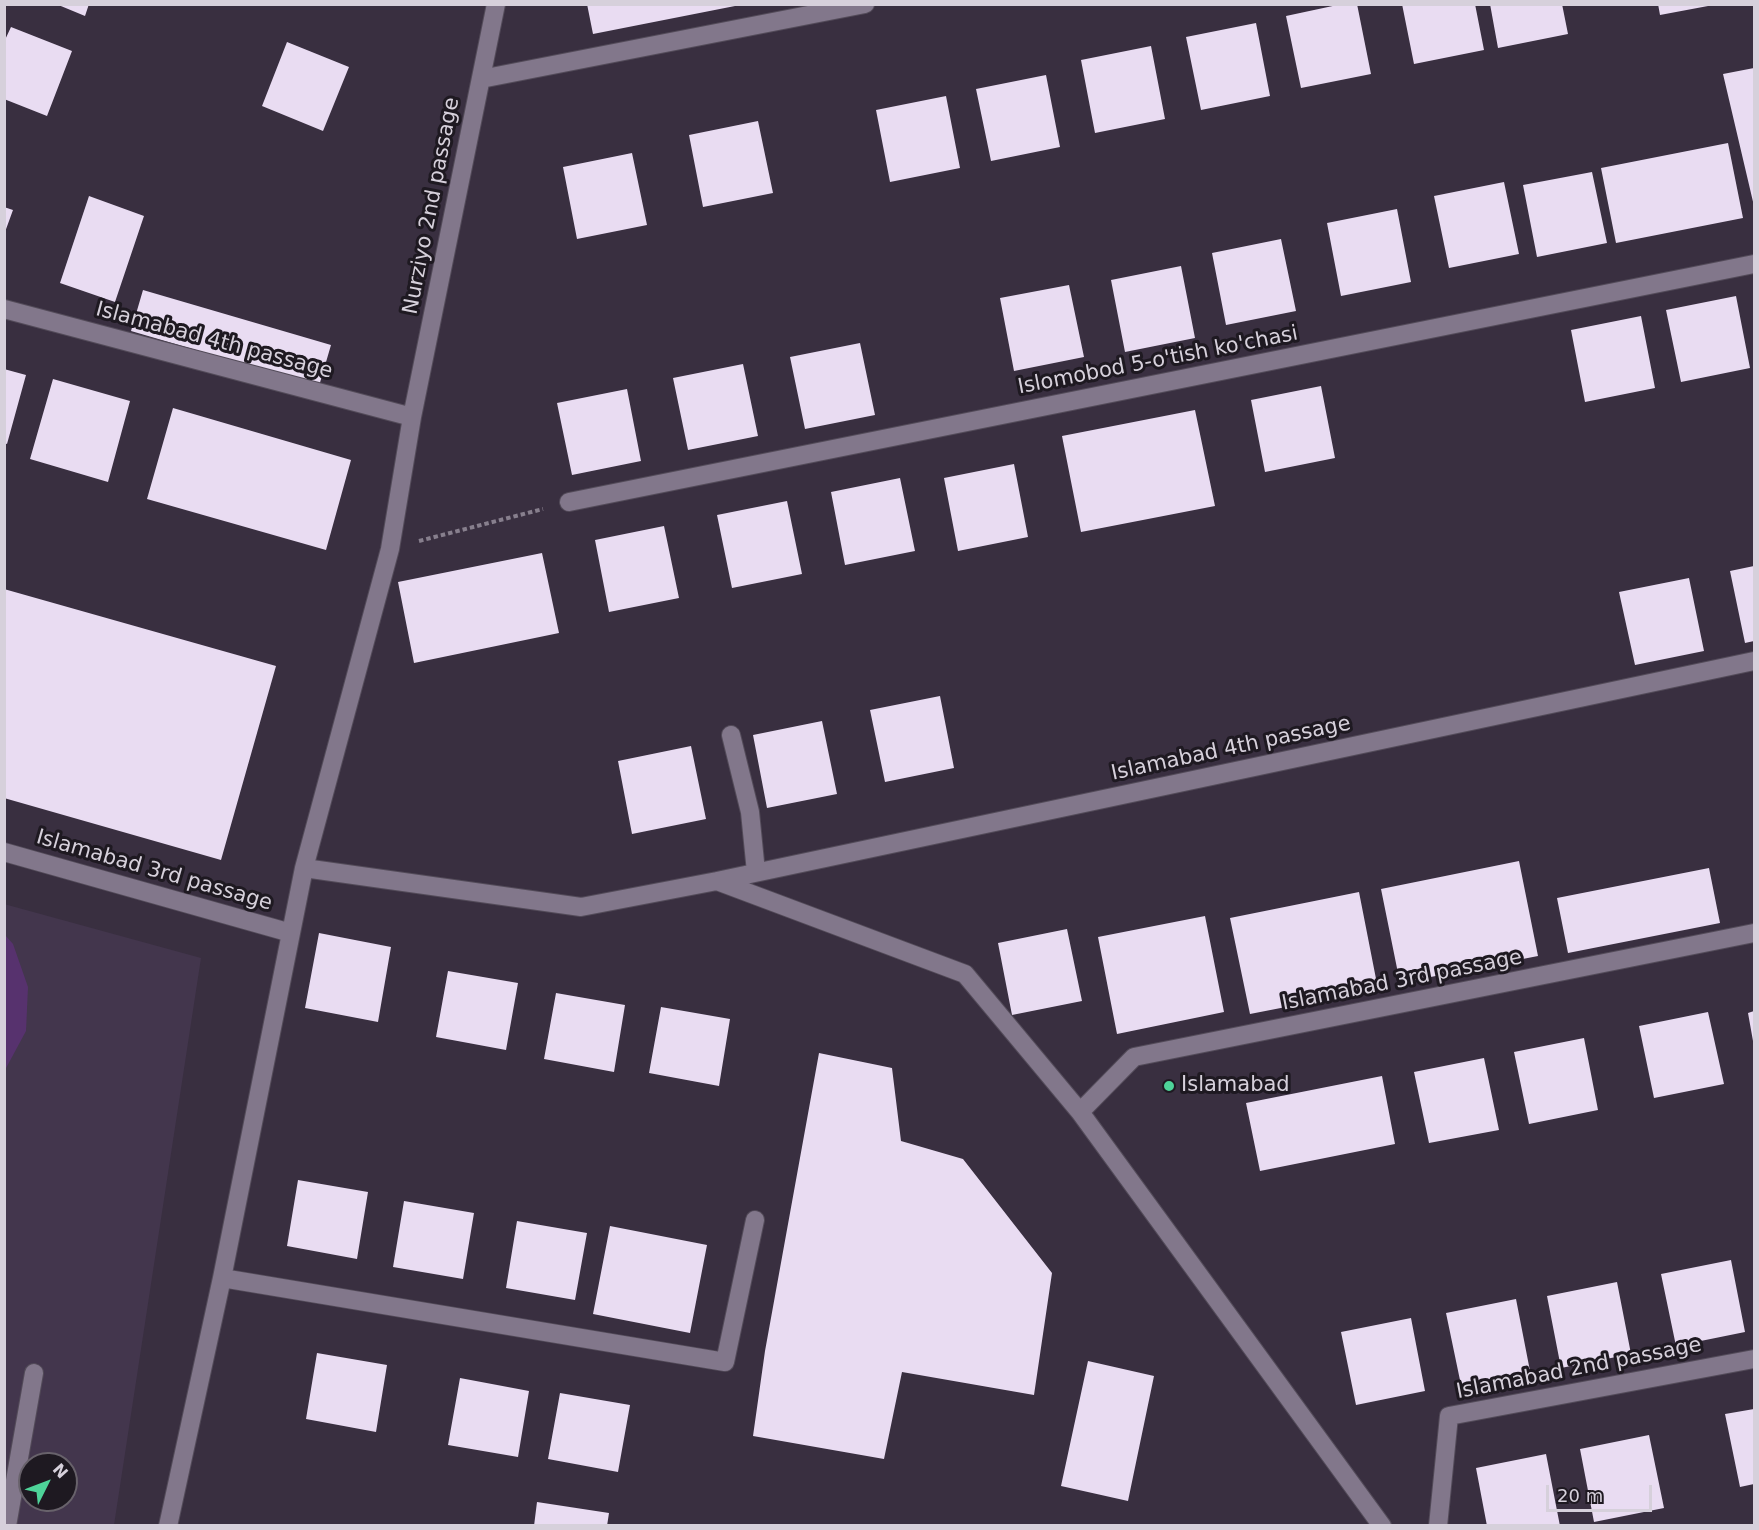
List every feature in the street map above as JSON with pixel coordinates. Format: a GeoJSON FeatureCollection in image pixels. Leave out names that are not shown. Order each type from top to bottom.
{"type":"FeatureCollection","features":[{"type":"Feature","properties":{"kind":"street","name":"Nurziyo 2nd passage"},"geometry":{"type":"LineString","coordinates":[[168,1526],[222,1278],[304,868],[390,549],[412,417],[496,4]]}},
{"type":"Feature","properties":{"kind":"street"},"geometry":{"type":"LineString","coordinates":[[481,79],[865,4]]}},
{"type":"Feature","properties":{"kind":"street","name":"Islomobod 5-o'tish ko'chasi"},"geometry":{"type":"LineString","coordinates":[[569,502],[1755,264]]}},
{"type":"Feature","properties":{"kind":"street","name":"Islamabad 4th passage"},"geometry":{"type":"LineString","coordinates":[[4,309],[412,417]]}},
{"type":"Feature","properties":{"kind":"street","name":"Islamabad 4th passage"},"geometry":{"type":"LineString","coordinates":[[304,868],[581,907],[717,881],[1755,661]]}},
{"type":"Feature","properties":{"kind":"street"},"geometry":{"type":"LineString","coordinates":[[730,735],[750,812],[756,872]]}},
{"type":"Feature","properties":{"kind":"street","name":"Islamabad 3rd passage"},"geometry":{"type":"LineString","coordinates":[[4,852],[291,933]]}},
{"type":"Feature","properties":{"kind":"street"},"geometry":{"type":"LineString","coordinates":[[717,881],[965,974],[1080,1112],[1382,1526]]}},
{"type":"Feature","properties":{"kind":"street","name":"Islamabad 3rd passage"},"geometry":{"type":"LineString","coordinates":[[1080,1112],[1134,1057],[1755,933]]}},
{"type":"Feature","properties":{"kind":"street"},"geometry":{"type":"LineString","coordinates":[[222,1278],[725,1362],[755,1220]]}},
{"type":"Feature","properties":{"kind":"street","name":"Islamabad 2nd passage"},"geometry":{"type":"LineString","coordinates":[[1438,1526],[1449,1416],[1755,1359]]}},
{"type":"Feature","properties":{"kind":"street"},"geometry":{"type":"LineString","coordinates":[[7,1526],[34,1373]]}},
{"type":"Feature","properties":{"kind":"path"},"geometry":{"type":"LineString","coordinates":[[390,549],[569,502]]}},
{"type":"Feature","properties":{"kind":"shaded area"},"geometry":{"type":"Polygon","coordinates":[[[4,904],[201,958],[114,1525],[5,1525],[4,904]]]}},
{"type":"Feature","properties":{"kind":"shaded area"},"geometry":{"type":"Polygon","coordinates":[[[5,935],[13,944],[28,987],[26,1031],[5,1070],[5,935]]]}},
{"type":"Feature","properties":{"kind":"building"},"geometry":{"type":"Polygon","coordinates":[[[56,4],[89,4],[85,16],[56,4]]]}},
{"type":"Feature","properties":{"kind":"building"},"geometry":{"type":"Polygon","coordinates":[[[587,4],[735,4],[735,6],[593,34],[587,4]]]}},
{"type":"Feature","properties":{"kind":"building"},"geometry":{"type":"Polygon","coordinates":[[[1342,4],[1357,4],[1371,74],[1301,88],[1286,16],[1342,4]]]}},
{"type":"Feature","properties":{"kind":"building"},"geometry":{"type":"Polygon","coordinates":[[[1402,4],[1475,4],[1484,50],[1414,64],[1402,4]]]}},
{"type":"Feature","properties":{"kind":"building"},"geometry":{"type":"Polygon","coordinates":[[[1490,4],[1562,4],[1568,34],[1498,48],[1490,4]]]}},
{"type":"Feature","properties":{"kind":"building"},"geometry":{"type":"Polygon","coordinates":[[[1658,4],[1708,4],[1708,6],[1660,15],[1658,4]]]}},
{"type":"Feature","properties":{"kind":"building"},"geometry":{"type":"Polygon","coordinates":[[[1256,23],[1270,96],[1201,110],[1186,37],[1256,23]]]}},
{"type":"Feature","properties":{"kind":"building"},"geometry":{"type":"Polygon","coordinates":[[[11,27],[72,51],[47,116],[4,99],[4,42],[11,27]]]}},
{"type":"Feature","properties":{"kind":"building"},"geometry":{"type":"Polygon","coordinates":[[[287,42],[349,67],[323,131],[262,106],[287,42]]]}},
{"type":"Feature","properties":{"kind":"building"},"geometry":{"type":"Polygon","coordinates":[[[1151,46],[1165,119],[1095,133],[1081,60],[1151,46]]]}},
{"type":"Feature","properties":{"kind":"building"},"geometry":{"type":"Polygon","coordinates":[[[1754,68],[1754,206],[1723,74],[1754,68]]]}},
{"type":"Feature","properties":{"kind":"building"},"geometry":{"type":"Polygon","coordinates":[[[1046,75],[1060,147],[991,161],[976,89],[1046,75]]]}},
{"type":"Feature","properties":{"kind":"building"},"geometry":{"type":"Polygon","coordinates":[[[946,96],[960,168],[890,182],[876,110],[946,96]]]}},
{"type":"Feature","properties":{"kind":"building"},"geometry":{"type":"Polygon","coordinates":[[[758,121],[773,193],[703,207],[689,135],[758,121]]]}},
{"type":"Feature","properties":{"kind":"building"},"geometry":{"type":"Polygon","coordinates":[[[1728,143],[1743,218],[1616,243],[1601,168],[1728,143]]]}},
{"type":"Feature","properties":{"kind":"building"},"geometry":{"type":"Polygon","coordinates":[[[632,153],[647,225],[577,239],[563,167],[632,153]]]}},
{"type":"Feature","properties":{"kind":"building"},"geometry":{"type":"Polygon","coordinates":[[[1592,172],[1607,243],[1537,257],[1523,185],[1592,172]]]}},
{"type":"Feature","properties":{"kind":"building"},"geometry":{"type":"Polygon","coordinates":[[[1504,182],[1519,254],[1449,268],[1434,196],[1504,182]]]}},
{"type":"Feature","properties":{"kind":"building"},"geometry":{"type":"Polygon","coordinates":[[[89,196],[144,216],[115,302],[60,283],[89,196]]]}},
{"type":"Feature","properties":{"kind":"building"},"geometry":{"type":"Polygon","coordinates":[[[4,207],[13,210],[5,232],[4,232],[4,207]]]}},
{"type":"Feature","properties":{"kind":"building"},"geometry":{"type":"Polygon","coordinates":[[[1397,209],[1411,282],[1341,296],[1327,223],[1397,209]]]}},
{"type":"Feature","properties":{"kind":"building"},"geometry":{"type":"Polygon","coordinates":[[[1281,239],[1296,311],[1226,325],[1212,253],[1281,239]]]}},
{"type":"Feature","properties":{"kind":"building"},"geometry":{"type":"Polygon","coordinates":[[[1181,266],[1195,338],[1125,352],[1111,280],[1181,266]]]}},
{"type":"Feature","properties":{"kind":"building"},"geometry":{"type":"Polygon","coordinates":[[[1069,285],[1084,357],[1014,371],[1000,298],[1069,285]]]}},
{"type":"Feature","properties":{"kind":"building"},"geometry":{"type":"Polygon","coordinates":[[[143,290],[331,345],[319,386],[131,331],[143,290]]]}},
{"type":"Feature","properties":{"kind":"building"},"geometry":{"type":"Polygon","coordinates":[[[1736,296],[1750,368],[1681,382],[1666,310],[1736,296]]]}},
{"type":"Feature","properties":{"kind":"building"},"geometry":{"type":"Polygon","coordinates":[[[1641,316],[1655,388],[1585,402],[1571,330],[1641,316]]]}},
{"type":"Feature","properties":{"kind":"building"},"geometry":{"type":"Polygon","coordinates":[[[860,343],[875,415],[805,429],[790,357],[860,343]]]}},
{"type":"Feature","properties":{"kind":"building"},"geometry":{"type":"Polygon","coordinates":[[[743,364],[758,436],[688,450],[673,378],[743,364]]]}},
{"type":"Feature","properties":{"kind":"building"},"geometry":{"type":"Polygon","coordinates":[[[4,369],[26,375],[7,444],[4,443],[4,369]]]}},
{"type":"Feature","properties":{"kind":"building"},"geometry":{"type":"Polygon","coordinates":[[[53,379],[130,401],[108,482],[30,459],[53,379]]]}},
{"type":"Feature","properties":{"kind":"building"},"geometry":{"type":"Polygon","coordinates":[[[1321,386],[1335,458],[1265,472],[1251,400],[1321,386]]]}},
{"type":"Feature","properties":{"kind":"building"},"geometry":{"type":"Polygon","coordinates":[[[627,389],[641,461],[572,475],[557,403],[627,389]]]}},
{"type":"Feature","properties":{"kind":"building"},"geometry":{"type":"Polygon","coordinates":[[[173,408],[351,460],[326,550],[147,499],[173,408]]]}},
{"type":"Feature","properties":{"kind":"building"},"geometry":{"type":"Polygon","coordinates":[[[1195,410],[1215,506],[1081,532],[1062,436],[1195,410]]]}},
{"type":"Feature","properties":{"kind":"building"},"geometry":{"type":"Polygon","coordinates":[[[1014,464],[1028,537],[958,551],[944,478],[1014,464]]]}},
{"type":"Feature","properties":{"kind":"building"},"geometry":{"type":"Polygon","coordinates":[[[900,478],[915,551],[845,565],[831,492],[900,478]]]}},
{"type":"Feature","properties":{"kind":"building"},"geometry":{"type":"Polygon","coordinates":[[[787,501],[802,574],[732,588],[717,515],[787,501]]]}},
{"type":"Feature","properties":{"kind":"building"},"geometry":{"type":"Polygon","coordinates":[[[664,526],[679,598],[609,612],[595,540],[664,526]]]}},
{"type":"Feature","properties":{"kind":"building"},"geometry":{"type":"Polygon","coordinates":[[[542,553],[559,633],[414,663],[398,582],[542,553]]]}},
{"type":"Feature","properties":{"kind":"building"},"geometry":{"type":"Polygon","coordinates":[[[1754,566],[1754,641],[1745,643],[1730,571],[1754,566]]]}},
{"type":"Feature","properties":{"kind":"building"},"geometry":{"type":"Polygon","coordinates":[[[1689,578],[1704,651],[1635,665],[1619,592],[1689,578]]]}},
{"type":"Feature","properties":{"kind":"building"},"geometry":{"type":"Polygon","coordinates":[[[4,589],[276,666],[221,860],[4,798],[4,589]]]}},
{"type":"Feature","properties":{"kind":"building"},"geometry":{"type":"Polygon","coordinates":[[[940,696],[954,768],[885,782],[870,710],[940,696]]]}},
{"type":"Feature","properties":{"kind":"building"},"geometry":{"type":"Polygon","coordinates":[[[822,721],[837,794],[767,808],[753,735],[822,721]]]}},
{"type":"Feature","properties":{"kind":"building"},"geometry":{"type":"Polygon","coordinates":[[[691,746],[706,819],[632,834],[618,761],[691,746]]]}},
{"type":"Feature","properties":{"kind":"building"},"geometry":{"type":"Polygon","coordinates":[[[1519,861],[1538,956],[1400,983],[1381,889],[1519,861]]]}},
{"type":"Feature","properties":{"kind":"building"},"geometry":{"type":"Polygon","coordinates":[[[1709,868],[1720,923],[1568,953],[1557,898],[1709,868]]]}},
{"type":"Feature","properties":{"kind":"building"},"geometry":{"type":"Polygon","coordinates":[[[1359,892],[1378,989],[1250,1014],[1230,918],[1359,892]]]}},
{"type":"Feature","properties":{"kind":"building"},"geometry":{"type":"Polygon","coordinates":[[[1205,916],[1224,1012],[1117,1034],[1098,937],[1205,916]]]}},
{"type":"Feature","properties":{"kind":"building"},"geometry":{"type":"Polygon","coordinates":[[[1067,929],[1082,1001],[1012,1015],[998,943],[1067,929]]]}},
{"type":"Feature","properties":{"kind":"building"},"geometry":{"type":"Polygon","coordinates":[[[319,933],[391,947],[378,1022],[305,1008],[319,933]]]}},
{"type":"Feature","properties":{"kind":"building"},"geometry":{"type":"Polygon","coordinates":[[[448,971],[518,983],[506,1050],[436,1037],[448,971]]]}},
{"type":"Feature","properties":{"kind":"building"},"geometry":{"type":"Polygon","coordinates":[[[556,993],[625,1005],[614,1072],[544,1059],[556,993]]]}},
{"type":"Feature","properties":{"kind":"building"},"geometry":{"type":"Polygon","coordinates":[[[661,1007],[730,1019],[719,1086],[649,1073],[661,1007]]]}},
{"type":"Feature","properties":{"kind":"building"},"geometry":{"type":"Polygon","coordinates":[[[1754,1011],[1754,1041],[1753,1041],[1748,1013],[1754,1011]]]}},
{"type":"Feature","properties":{"kind":"building"},"geometry":{"type":"Polygon","coordinates":[[[1708,1012],[1724,1084],[1654,1098],[1639,1026],[1708,1012]]]}},
{"type":"Feature","properties":{"kind":"building"},"geometry":{"type":"Polygon","coordinates":[[[1584,1038],[1598,1110],[1529,1124],[1514,1052],[1584,1038]]]}},
{"type":"Feature","properties":{"kind":"building"},"geometry":{"type":"Polygon","coordinates":[[[819,1053],[892,1068],[901,1141],[963,1159],[1052,1273],[1034,1395],[902,1372],[884,1459],[753,1436],[765,1351],[819,1053]]]}},
{"type":"Feature","properties":{"kind":"building"},"geometry":{"type":"Polygon","coordinates":[[[1484,1058],[1499,1130],[1429,1143],[1414,1072],[1484,1058]]]}},
{"type":"Feature","properties":{"kind":"building"},"geometry":{"type":"Polygon","coordinates":[[[1382,1076],[1395,1144],[1260,1171],[1246,1103],[1382,1076]]]}},
{"type":"Feature","properties":{"kind":"building"},"geometry":{"type":"Polygon","coordinates":[[[298,1180],[368,1192],[357,1259],[287,1246],[298,1180]]]}},
{"type":"Feature","properties":{"kind":"building"},"geometry":{"type":"Polygon","coordinates":[[[404,1201],[474,1213],[463,1279],[393,1267],[404,1201]]]}},
{"type":"Feature","properties":{"kind":"building"},"geometry":{"type":"Polygon","coordinates":[[[517,1221],[587,1233],[575,1300],[506,1288],[517,1221]]]}},
{"type":"Feature","properties":{"kind":"building"},"geometry":{"type":"Polygon","coordinates":[[[610,1226],[707,1245],[690,1333],[593,1314],[610,1226]]]}},
{"type":"Feature","properties":{"kind":"building"},"geometry":{"type":"Polygon","coordinates":[[[1731,1260],[1745,1332],[1676,1346],[1661,1274],[1731,1260]]]}},
{"type":"Feature","properties":{"kind":"building"},"geometry":{"type":"Polygon","coordinates":[[[1617,1282],[1631,1354],[1561,1368],[1547,1296],[1617,1282]]]}},
{"type":"Feature","properties":{"kind":"building"},"geometry":{"type":"Polygon","coordinates":[[[1516,1299],[1530,1371],[1461,1385],[1446,1313],[1516,1299]]]}},
{"type":"Feature","properties":{"kind":"building"},"geometry":{"type":"Polygon","coordinates":[[[1411,1318],[1425,1391],[1356,1405],[1341,1332],[1411,1318]]]}},
{"type":"Feature","properties":{"kind":"building"},"geometry":{"type":"Polygon","coordinates":[[[317,1353],[387,1365],[376,1432],[306,1419],[317,1353]]]}},
{"type":"Feature","properties":{"kind":"building"},"geometry":{"type":"Polygon","coordinates":[[[1088,1361],[1154,1376],[1128,1501],[1061,1486],[1088,1361]]]}},
{"type":"Feature","properties":{"kind":"building"},"geometry":{"type":"Polygon","coordinates":[[[460,1378],[529,1391],[518,1457],[448,1445],[460,1378]]]}},
{"type":"Feature","properties":{"kind":"building"},"geometry":{"type":"Polygon","coordinates":[[[560,1393],[630,1405],[618,1472],[548,1459],[560,1393]]]}},
{"type":"Feature","properties":{"kind":"building"},"geometry":{"type":"Polygon","coordinates":[[[1754,1409],[1754,1484],[1740,1487],[1725,1414],[1754,1409]]]}},
{"type":"Feature","properties":{"kind":"building"},"geometry":{"type":"Polygon","coordinates":[[[1649,1435],[1664,1508],[1594,1522],[1580,1449],[1649,1435]]]}},
{"type":"Feature","properties":{"kind":"building"},"geometry":{"type":"Polygon","coordinates":[[[1546,1454],[1560,1526],[1487,1526],[1476,1468],[1546,1454]]]}},
{"type":"Feature","properties":{"kind":"building"},"geometry":{"type":"Polygon","coordinates":[[[537,1502],[609,1513],[607,1526],[534,1526],[537,1502]]]}},
{"type":"Feature","properties":{"kind":"place","name":"Islamabad"},"geometry":{"type":"Point","coordinates":[1169,1086]}}]}
